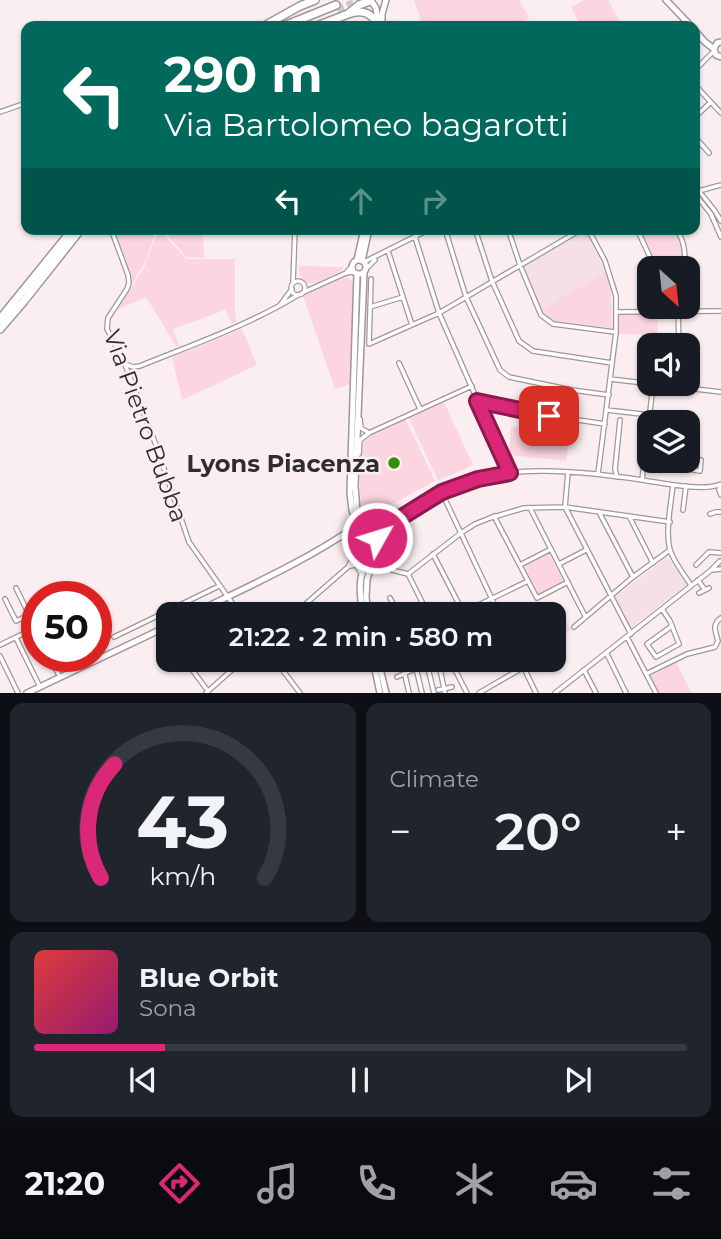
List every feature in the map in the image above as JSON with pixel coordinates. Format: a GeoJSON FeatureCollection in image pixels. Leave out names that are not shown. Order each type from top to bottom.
{"type":"FeatureCollection","features":[{"type":"Feature","properties":{"kind":"highway"},"geometry":{"type":"LineString","coordinates":[[273,21],[315,0]]}},
{"type":"Feature","properties":{"kind":"highway"},"geometry":{"type":"LineString","coordinates":[[348,14],[359,5],[371,1]]}},
{"type":"Feature","properties":{"kind":"highway"},"geometry":{"type":"LineString","coordinates":[[298,21],[336,7],[306,21]]}},
{"type":"Feature","properties":{"kind":"highway"},"geometry":{"type":"LineString","coordinates":[[330,21],[356,11],[367,13],[376,21]]}},
{"type":"Feature","properties":{"kind":"highway"},"geometry":{"type":"LineString","coordinates":[[0,319],[67,235]]}},
{"type":"Feature","properties":{"kind":"highway"},"geometry":{"type":"LineString","coordinates":[[0,329],[75,235]]}},
{"type":"Feature","properties":{"kind":"main road"},"geometry":{"type":"LineString","coordinates":[[371,1],[378,3],[385,0]]}},
{"type":"Feature","properties":{"kind":"main road"},"geometry":{"type":"LineString","coordinates":[[381,21],[385,0]]}},
{"type":"Feature","properties":{"kind":"main road"},"geometry":{"type":"LineString","coordinates":[[666,0],[686,21]]}},
{"type":"Feature","properties":{"kind":"main road"},"geometry":{"type":"LineString","coordinates":[[371,1],[379,21]]}},
{"type":"Feature","properties":{"kind":"main road"},"geometry":{"type":"LineString","coordinates":[[701,37],[710,42],[720,42]]}},
{"type":"Feature","properties":{"kind":"main road"},"geometry":{"type":"LineString","coordinates":[[701,37],[717,54]]}},
{"type":"Feature","properties":{"kind":"main road"},"geometry":{"type":"LineString","coordinates":[[717,54],[715,45],[720,42]]}},
{"type":"Feature","properties":{"kind":"main road"},"geometry":{"type":"LineString","coordinates":[[360,540],[350,493],[358,271],[365,235]]}},
{"type":"Feature","properties":{"kind":"main road"},"geometry":{"type":"LineString","coordinates":[[361,261],[358,271],[356,501],[358,512],[364,519]]}},
{"type":"Feature","properties":{"kind":"main road"},"geometry":{"type":"LineString","coordinates":[[336,539],[364,519],[376,523],[379,531],[368,574],[365,602]]}},
{"type":"Feature","properties":{"kind":"main road"},"geometry":{"type":"LineString","coordinates":[[217,602],[346,535],[369,547],[362,577],[361,602]]}},
{"type":"Feature","properties":{"kind":"main road"},"geometry":{"type":"LineString","coordinates":[[360,540],[375,540]]}},
{"type":"Feature","properties":{"kind":"main road"},"geometry":{"type":"LineString","coordinates":[[27,693],[156,632]]}},
{"type":"Feature","properties":{"kind":"main road"},"geometry":{"type":"LineString","coordinates":[[378,672],[383,693]]}},
{"type":"Feature","properties":{"kind":"street"},"geometry":{"type":"LineString","coordinates":[[700,66],[717,54]]}},
{"type":"Feature","properties":{"kind":"street"},"geometry":{"type":"LineString","coordinates":[[700,90],[721,113]]}},
{"type":"Feature","properties":{"kind":"street"},"geometry":{"type":"LineString","coordinates":[[700,112],[711,102]]}},
{"type":"Feature","properties":{"kind":"street"},"geometry":{"type":"LineString","coordinates":[[0,112],[21,105]]}},
{"type":"Feature","properties":{"kind":"street"},"geometry":{"type":"LineString","coordinates":[[700,143],[709,153]]}},
{"type":"Feature","properties":{"kind":"street"},"geometry":{"type":"LineString","coordinates":[[700,191],[721,185]]}},
{"type":"Feature","properties":{"kind":"street"},"geometry":{"type":"LineString","coordinates":[[700,196],[721,221]]}},
{"type":"Feature","properties":{"kind":"street"},"geometry":{"type":"LineString","coordinates":[[700,198],[721,237]]}},
{"type":"Feature","properties":{"kind":"street","name":"Via Pietro Bubba"},"geometry":{"type":"LineString","coordinates":[[113,235],[129,283],[107,318],[106,326],[124,362],[165,470],[188,542],[231,602]]}},
{"type":"Feature","properties":{"kind":"street"},"geometry":{"type":"LineString","coordinates":[[295,235],[293,292],[300,294]]}},
{"type":"Feature","properties":{"kind":"street"},"geometry":{"type":"LineString","coordinates":[[124,362],[133,367],[140,366],[222,334],[321,284],[358,271],[379,256],[419,235]]}},
{"type":"Feature","properties":{"kind":"street"},"geometry":{"type":"LineString","coordinates":[[447,235],[466,297],[500,370],[509,377],[609,395]]}},
{"type":"Feature","properties":{"kind":"street"},"geometry":{"type":"LineString","coordinates":[[477,235],[492,281],[519,341],[533,351],[612,362]]}},
{"type":"Feature","properties":{"kind":"street"},"geometry":{"type":"LineString","coordinates":[[510,235],[541,315],[553,324],[616,332]]}},
{"type":"Feature","properties":{"kind":"street"},"geometry":{"type":"LineString","coordinates":[[371,279],[369,344],[439,313],[572,235]]}},
{"type":"Feature","properties":{"kind":"street"},"geometry":{"type":"LineString","coordinates":[[590,235],[612,279],[616,296],[616,332],[598,474]]}},
{"type":"Feature","properties":{"kind":"street"},"geometry":{"type":"LineString","coordinates":[[640,235],[649,256]]}},
{"type":"Feature","properties":{"kind":"street"},"geometry":{"type":"LineString","coordinates":[[680,235],[684,256]]}},
{"type":"Feature","properties":{"kind":"street"},"geometry":{"type":"LineString","coordinates":[[415,237],[439,313],[510,473]]}},
{"type":"Feature","properties":{"kind":"street"},"geometry":{"type":"LineString","coordinates":[[388,251],[412,325]]}},
{"type":"Feature","properties":{"kind":"street"},"geometry":{"type":"LineString","coordinates":[[361,261],[379,256]]}},
{"type":"Feature","properties":{"kind":"street"},"geometry":{"type":"LineString","coordinates":[[295,263],[305,290],[300,294]]}},
{"type":"Feature","properties":{"kind":"street"},"geometry":{"type":"LineString","coordinates":[[276,308],[297,281],[312,286],[321,284]]}},
{"type":"Feature","properties":{"kind":"street"},"geometry":{"type":"LineString","coordinates":[[370,307],[403,297]]}},
{"type":"Feature","properties":{"kind":"street"},"geometry":{"type":"LineString","coordinates":[[700,310],[721,311]]}},
{"type":"Feature","properties":{"kind":"street"},"geometry":{"type":"LineString","coordinates":[[616,312],[637,312]]}},
{"type":"Feature","properties":{"kind":"street"},"geometry":{"type":"LineString","coordinates":[[399,363],[420,410]]}},
{"type":"Feature","properties":{"kind":"street"},"geometry":{"type":"LineString","coordinates":[[610,379],[637,382]]}},
{"type":"Feature","properties":{"kind":"street"},"geometry":{"type":"LineString","coordinates":[[356,458],[360,440],[369,433],[472,386]]}},
{"type":"Feature","properties":{"kind":"street"},"geometry":{"type":"LineString","coordinates":[[700,388],[721,392]]}},
{"type":"Feature","properties":{"kind":"street"},"geometry":{"type":"LineString","coordinates":[[477,401],[543,415],[605,424]]}},
{"type":"Feature","properties":{"kind":"street"},"geometry":{"type":"LineString","coordinates":[[358,402],[361,427],[369,433]]}},
{"type":"Feature","properties":{"kind":"street"},"geometry":{"type":"LineString","coordinates":[[607,410],[637,413]]}},
{"type":"Feature","properties":{"kind":"street"},"geometry":{"type":"LineString","coordinates":[[617,477],[615,469],[620,420]]}},
{"type":"Feature","properties":{"kind":"street"},"geometry":{"type":"LineString","coordinates":[[700,471],[701,460]]}},
{"type":"Feature","properties":{"kind":"street"},"geometry":{"type":"LineString","coordinates":[[379,531],[442,492],[478,479],[510,473],[541,470],[598,474],[673,485],[712,488],[721,484]]}},
{"type":"Feature","properties":{"kind":"street"},"geometry":{"type":"LineString","coordinates":[[568,472],[565,507],[611,596],[656,693]]}},
{"type":"Feature","properties":{"kind":"street"},"geometry":{"type":"LineString","coordinates":[[642,480],[643,473]]}},
{"type":"Feature","properties":{"kind":"street"},"geometry":{"type":"LineString","coordinates":[[721,484],[721,495]]}},
{"type":"Feature","properties":{"kind":"street"},"geometry":{"type":"LineString","coordinates":[[673,485],[668,535],[670,550],[691,585]]}},
{"type":"Feature","properties":{"kind":"street"},"geometry":{"type":"LineString","coordinates":[[683,510],[686,486]]}},
{"type":"Feature","properties":{"kind":"street"},"geometry":{"type":"LineString","coordinates":[[712,488],[721,495]]}},
{"type":"Feature","properties":{"kind":"street"},"geometry":{"type":"LineString","coordinates":[[442,492],[493,602]]}},
{"type":"Feature","properties":{"kind":"street"},"geometry":{"type":"LineString","coordinates":[[408,574],[475,524],[524,508],[565,507],[670,522]]}},
{"type":"Feature","properties":{"kind":"street"},"geometry":{"type":"LineString","coordinates":[[530,508],[585,616]]}},
{"type":"Feature","properties":{"kind":"street"},"geometry":{"type":"LineString","coordinates":[[598,512],[633,577]]}},
{"type":"Feature","properties":{"kind":"street"},"geometry":{"type":"LineString","coordinates":[[710,514],[721,512]]}},
{"type":"Feature","properties":{"kind":"street"},"geometry":{"type":"LineString","coordinates":[[494,516],[537,598],[568,582]]}},
{"type":"Feature","properties":{"kind":"street"},"geometry":{"type":"LineString","coordinates":[[629,516],[653,563]]}},
{"type":"Feature","properties":{"kind":"street"},"geometry":{"type":"LineString","coordinates":[[376,523],[397,520]]}},
{"type":"Feature","properties":{"kind":"street"},"geometry":{"type":"LineString","coordinates":[[308,602],[348,567],[360,540]]}},
{"type":"Feature","properties":{"kind":"street"},"geometry":{"type":"LineString","coordinates":[[382,548],[392,570],[408,574],[422,602]]}},
{"type":"Feature","properties":{"kind":"street"},"geometry":{"type":"LineString","coordinates":[[520,565],[551,549]]}},
{"type":"Feature","properties":{"kind":"street"},"geometry":{"type":"LineString","coordinates":[[559,564],[586,550]]}},
{"type":"Feature","properties":{"kind":"street"},"geometry":{"type":"LineString","coordinates":[[574,627],[670,550]]}},
{"type":"Feature","properties":{"kind":"street"},"geometry":{"type":"LineString","coordinates":[[696,565],[709,552],[721,553]]}},
{"type":"Feature","properties":{"kind":"street"},"geometry":{"type":"LineString","coordinates":[[433,554],[456,602]]}},
{"type":"Feature","properties":{"kind":"street"},"geometry":{"type":"LineString","coordinates":[[710,570],[721,568],[721,560]]}},
{"type":"Feature","properties":{"kind":"street"},"geometry":{"type":"LineString","coordinates":[[555,693],[721,560]]}},
{"type":"Feature","properties":{"kind":"street"},"geometry":{"type":"LineString","coordinates":[[348,567],[356,565],[362,577]]}},
{"type":"Feature","properties":{"kind":"street"},"geometry":{"type":"LineString","coordinates":[[698,580],[707,589],[699,593]]}},
{"type":"Feature","properties":{"kind":"street"},"geometry":{"type":"LineString","coordinates":[[486,602],[528,581]]}},
{"type":"Feature","properties":{"kind":"street"},"geometry":{"type":"LineString","coordinates":[[114,637],[219,586]]}},
{"type":"Feature","properties":{"kind":"street"},"geometry":{"type":"LineString","coordinates":[[16,588],[21,598]]}},
{"type":"Feature","properties":{"kind":"street"},"geometry":{"type":"LineString","coordinates":[[390,598],[392,602]]}},
{"type":"Feature","properties":{"kind":"street"},"geometry":{"type":"LineString","coordinates":[[5,599],[16,621],[21,619]]}},
{"type":"Feature","properties":{"kind":"street"},"geometry":{"type":"LineString","coordinates":[[662,609],[672,626],[680,644],[656,657],[647,644],[672,626]]}},
{"type":"Feature","properties":{"kind":"street"},"geometry":{"type":"LineString","coordinates":[[646,674],[687,654],[712,649],[717,645],[718,639],[714,628],[721,618]]}},
{"type":"Feature","properties":{"kind":"street"},"geometry":{"type":"LineString","coordinates":[[0,645],[21,636]]}},
{"type":"Feature","properties":{"kind":"street"},"geometry":{"type":"LineString","coordinates":[[16,638],[40,687]]}},
{"type":"Feature","properties":{"kind":"street"},"geometry":{"type":"LineString","coordinates":[[606,653],[626,693]]}},
{"type":"Feature","properties":{"kind":"street"},"geometry":{"type":"LineString","coordinates":[[0,656],[18,693]]}},
{"type":"Feature","properties":{"kind":"street"},"geometry":{"type":"LineString","coordinates":[[584,670],[596,693]]}},
{"type":"Feature","properties":{"kind":"street"},"geometry":{"type":"LineString","coordinates":[[57,672],[60,677]]}},
{"type":"Feature","properties":{"kind":"street"},"geometry":{"type":"LineString","coordinates":[[194,672],[207,692],[230,672]]}},
{"type":"Feature","properties":{"kind":"street"},"geometry":{"type":"LineString","coordinates":[[284,672],[300,693]]}},
{"type":"Feature","properties":{"kind":"street"},"geometry":{"type":"LineString","coordinates":[[397,677],[409,672]]}},
{"type":"Feature","properties":{"kind":"street"},"geometry":{"type":"LineString","coordinates":[[417,672],[422,693]]}},
{"type":"Feature","properties":{"kind":"street"},"geometry":{"type":"LineString","coordinates":[[429,672],[434,692],[452,687]]}},
{"type":"Feature","properties":{"kind":"street"},"geometry":{"type":"LineString","coordinates":[[439,672],[445,691]]}},
{"type":"Feature","properties":{"kind":"street"},"geometry":{"type":"LineString","coordinates":[[456,672],[467,693]]}},
{"type":"Feature","properties":{"kind":"street"},"geometry":{"type":"LineString","coordinates":[[480,693],[516,672]]}},
{"type":"Feature","properties":{"kind":"street"},"geometry":{"type":"LineString","coordinates":[[526,672],[536,693]]}},
{"type":"Feature","properties":{"kind":"street"},"geometry":{"type":"LineString","coordinates":[[405,674],[409,693]]}},
{"type":"Feature","properties":{"kind":"street"},"geometry":{"type":"LineString","coordinates":[[562,687],[565,693]]}},
{"type":"Feature","properties":{"kind":"shaded area"},"geometry":{"type":"Polygon","coordinates":[[[414,0],[519,0],[529,17],[523,21],[421,21],[414,0]]]}},
{"type":"Feature","properties":{"kind":"shaded area"},"geometry":{"type":"Polygon","coordinates":[[[584,0],[608,0],[619,21],[578,21],[571,7],[584,0]]]}},
{"type":"Feature","properties":{"kind":"shaded area"},"geometry":{"type":"Polygon","coordinates":[[[115,235],[152,235],[154,236],[147,258],[132,284],[115,235]]]}},
{"type":"Feature","properties":{"kind":"shaded area"},"geometry":{"type":"Polygon","coordinates":[[[164,235],[187,259],[235,259],[236,322],[232,324],[225,310],[173,329],[179,346],[176,346],[146,297],[117,310],[144,268],[156,236],[164,235]]]}},
{"type":"Feature","properties":{"kind":"shaded area"},"geometry":{"type":"Polygon","coordinates":[[[168,235],[203,235],[204,258],[186,257],[168,235]]]}},
{"type":"Feature","properties":{"kind":"shaded area"},"geometry":{"type":"Polygon","coordinates":[[[576,235],[588,235],[606,272],[541,309],[523,266],[576,235]]]}},
{"type":"Feature","properties":{"kind":"shaded area"},"geometry":{"type":"Polygon","coordinates":[[[641,235],[677,235],[683,256],[651,256],[641,235]]]}},
{"type":"Feature","properties":{"kind":"shaded area"},"geometry":{"type":"Polygon","coordinates":[[[299,266],[343,267],[343,270],[316,283],[308,283],[303,280],[299,266]]]}},
{"type":"Feature","properties":{"kind":"shaded area"},"geometry":{"type":"Polygon","coordinates":[[[606,272],[611,290],[613,328],[553,321],[541,309],[606,272]]]}},
{"type":"Feature","properties":{"kind":"shaded area"},"geometry":{"type":"Polygon","coordinates":[[[347,276],[354,283],[350,384],[335,389],[303,296],[347,276]]]}},
{"type":"Feature","properties":{"kind":"shaded area"},"geometry":{"type":"Polygon","coordinates":[[[618,314],[637,314],[637,319],[657,319],[658,333],[617,334],[618,314]]]}},
{"type":"Feature","properties":{"kind":"shaded area"},"geometry":{"type":"Polygon","coordinates":[[[242,329],[257,365],[182,400],[172,357],[242,329]]]}},
{"type":"Feature","properties":{"kind":"shaded area"},"geometry":{"type":"Polygon","coordinates":[[[444,402],[473,465],[438,481],[409,418],[444,402]]]}},
{"type":"Feature","properties":{"kind":"shaded area","name":"Lyons Piacenza"},"geometry":{"type":"Polygon","coordinates":[[[405,418],[435,481],[373,514],[366,513],[360,497],[364,437],[405,418]]]}},
{"type":"Feature","properties":{"kind":"shaded area"},"geometry":{"type":"Polygon","coordinates":[[[511,426],[570,432],[566,461],[509,455],[511,426]]]}},
{"type":"Feature","properties":{"kind":"shaded area"},"geometry":{"type":"Polygon","coordinates":[[[549,553],[564,582],[538,594],[524,565],[549,553]]]}},
{"type":"Feature","properties":{"kind":"shaded area"},"geometry":{"type":"Polygon","coordinates":[[[667,557],[688,584],[631,628],[615,597],[667,557]]]}},
{"type":"Feature","properties":{"kind":"shaded area"},"geometry":{"type":"Polygon","coordinates":[[[566,620],[571,629],[566,633],[566,620]]]}},
{"type":"Feature","properties":{"kind":"shaded area"},"geometry":{"type":"Polygon","coordinates":[[[676,662],[692,693],[659,693],[650,675],[676,662]]]}},
{"type":"Feature","properties":{"kind":"tunnel"},"geometry":{"type":"LineString","coordinates":[[337,9],[361,0]]}},
{"type":"Feature","properties":{"kind":"place","name":"Lyons Piacenza"},"geometry":{"type":"Point","coordinates":[394,463]}},
{"type":"Feature","properties":{"kind":"route"},"geometry":{"type":"LineString","coordinates":[[377,538],[379,531],[442,492],[478,479],[510,473],[477,401],[549,416]]}}]}
